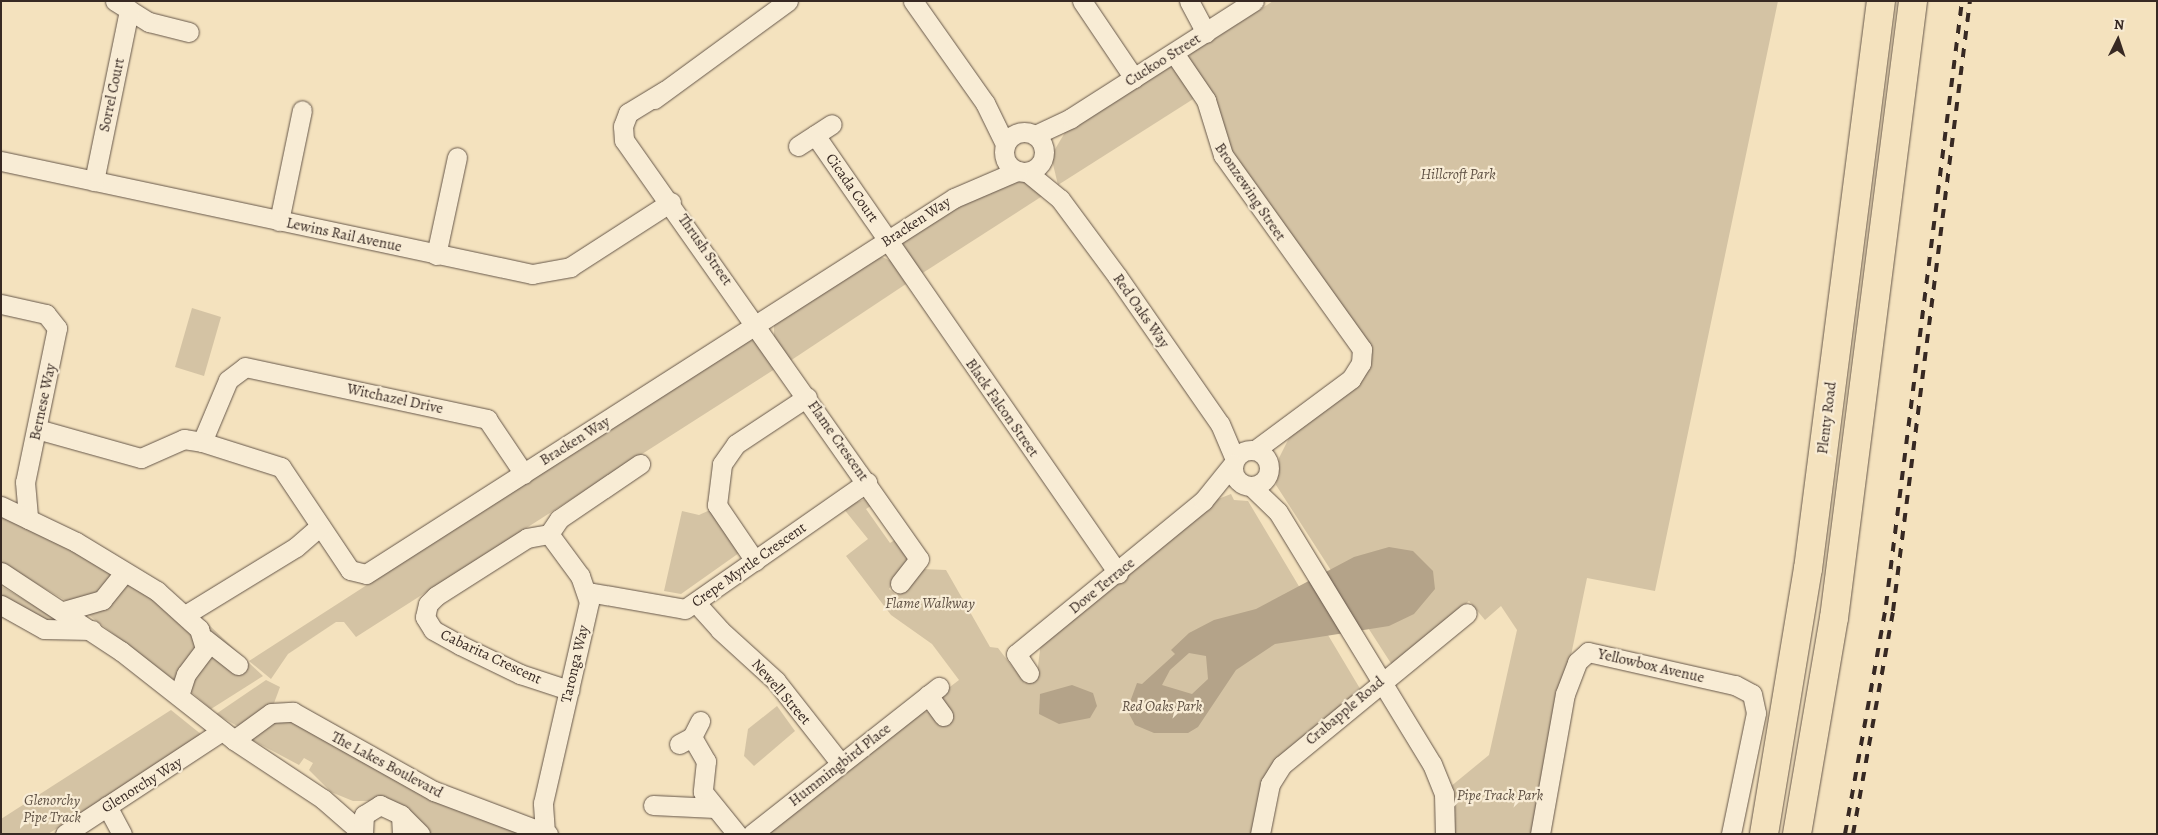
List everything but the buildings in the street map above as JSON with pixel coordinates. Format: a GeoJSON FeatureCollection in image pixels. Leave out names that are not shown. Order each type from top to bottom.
{"type":"FeatureCollection","features":[{"type":"Feature","properties":{"kind":"highway","name":"Plenty Road"},"geometry":{"type":"LineString","coordinates":[[1764,834],[1809,560],[1881,1]]}},
{"type":"Feature","properties":{"kind":"highway"},"geometry":{"type":"LineString","coordinates":[[1797,834],[1834,618],[1913,1]]}},
{"type":"Feature","properties":{"kind":"street","name":"Thrush Street"},"geometry":{"type":"LineString","coordinates":[[757,325],[671,202],[630,150],[623,126],[634,107],[664,91],[788,1]]}},
{"type":"Feature","properties":{"kind":"street"},"geometry":{"type":"LineString","coordinates":[[913,1],[985,103],[1036,144]]}},
{"type":"Feature","properties":{"kind":"street"},"geometry":{"type":"LineString","coordinates":[[1082,1],[1134,78]]}},
{"type":"Feature","properties":{"kind":"street"},"geometry":{"type":"LineString","coordinates":[[1189,1],[1206,33]]}},
{"type":"Feature","properties":{"kind":"street","name":"Cuckoo Street"},"geometry":{"type":"LineString","coordinates":[[1036,144],[1071,118],[1254,1]]}},
{"type":"Feature","properties":{"kind":"street","name":"Sorrel Court"},"geometry":{"type":"LineString","coordinates":[[94,181],[122,6],[149,22],[189,32]]}},
{"type":"Feature","properties":{"kind":"street","name":"Bronzewing Street"},"geometry":{"type":"LineString","coordinates":[[1174,53],[1206,100],[1223,155],[1362,349],[1353,370],[1328,396],[1295,424]]}},
{"type":"Feature","properties":{"kind":"street","name":"Red Oaks Way"},"geometry":{"type":"LineString","coordinates":[[985,103],[1004,147],[1007,163],[1022,171],[1060,199]]}},
{"type":"Feature","properties":{"kind":"street"},"geometry":{"type":"LineString","coordinates":[[279,221],[302,110]]}},
{"type":"Feature","properties":{"kind":"street"},"geometry":{"type":"LineString","coordinates":[[798,146],[832,124]]}},
{"type":"Feature","properties":{"kind":"street","name":"Cicada Court"},"geometry":{"type":"LineString","coordinates":[[815,135],[887,241]]}},
{"type":"Feature","properties":{"kind":"street","name":"Red Oaks Way"},"geometry":{"type":"LineString","coordinates":[[1036,144],[1060,199],[1243,456],[1246,484]]}},
{"type":"Feature","properties":{"kind":"street","name":"Bracken Way"},"geometry":{"type":"LineString","coordinates":[[973,186],[1004,147],[1036,144]]}},
{"type":"Feature","properties":{"kind":"street","name":"Bracken Way"},"geometry":{"type":"LineString","coordinates":[[37,429],[141,458],[184,438],[281,467],[350,570],[366,574],[973,186],[1022,171],[1036,144]]}},
{"type":"Feature","properties":{"kind":"street"},"geometry":{"type":"LineString","coordinates":[[436,255],[457,157]]}},
{"type":"Feature","properties":{"kind":"street","name":"Lewins Rail Avenue"},"geometry":{"type":"LineString","coordinates":[[1,160],[522,273],[554,272],[581,260],[671,202]]}},
{"type":"Feature","properties":{"kind":"street","name":"Black Falcon Street"},"geometry":{"type":"LineString","coordinates":[[887,241],[1118,573]]}},
{"type":"Feature","properties":{"kind":"street","name":"Bernese Way"},"geometry":{"type":"LineString","coordinates":[[1,304],[46,314],[56,323],[56,343],[26,482],[28,519]]}},
{"type":"Feature","properties":{"kind":"street","name":"Flame Crescent"},"geometry":{"type":"LineString","coordinates":[[757,325],[867,482],[926,561],[900,583]]}},
{"type":"Feature","properties":{"kind":"street","name":"Witchazel Drive"},"geometry":{"type":"LineString","coordinates":[[202,442],[228,380],[238,369],[253,368],[487,419],[524,474]]}},
{"type":"Feature","properties":{"kind":"street"},"geometry":{"type":"LineString","coordinates":[[755,561],[717,505],[722,464],[736,444],[808,397]]}},
{"type":"Feature","properties":{"kind":"street"},"geometry":{"type":"LineString","coordinates":[[1295,424],[1268,470],[1278,512],[1413,738],[1434,786],[1444,834]]}},
{"type":"Feature","properties":{"kind":"street","name":"Dove Terrace"},"geometry":{"type":"LineString","coordinates":[[1029,673],[1016,654],[1118,573],[1203,501],[1243,456],[1295,424]]}},
{"type":"Feature","properties":{"kind":"street"},"geometry":{"type":"LineString","coordinates":[[1243,456],[1268,470]]}},
{"type":"Feature","properties":{"kind":"street"},"geometry":{"type":"LineString","coordinates":[[588,597],[549,534],[559,519],[640,464]]}},
{"type":"Feature","properties":{"kind":"street","name":"Dove Terrace"},"geometry":{"type":"LineString","coordinates":[[1203,501],[1246,484],[1268,470]]}},
{"type":"Feature","properties":{"kind":"street","name":"Bernese Way"},"geometry":{"type":"LineString","coordinates":[[1,505],[12,501],[26,482]]}},
{"type":"Feature","properties":{"kind":"street","name":"Crepe Myrtle Crescent"},"geometry":{"type":"LineString","coordinates":[[588,597],[619,598],[674,610],[696,603],[867,482]]}},
{"type":"Feature","properties":{"kind":"street"},"geometry":{"type":"LineString","coordinates":[[1246,484],[1278,512]]}},
{"type":"Feature","properties":{"kind":"street"},"geometry":{"type":"LineString","coordinates":[[1,505],[126,572],[157,591],[238,665]]}},
{"type":"Feature","properties":{"kind":"street"},"geometry":{"type":"LineString","coordinates":[[195,627],[213,600],[323,531]]}},
{"type":"Feature","properties":{"kind":"street","name":"Cabarita Crescent"},"geometry":{"type":"LineString","coordinates":[[549,534],[527,538],[436,596],[428,604],[425,618],[433,630],[468,649],[569,690]]}},
{"type":"Feature","properties":{"kind":"street"},"geometry":{"type":"LineString","coordinates":[[1,572],[92,630],[222,731],[323,799],[363,834]]}},
{"type":"Feature","properties":{"kind":"street"},"geometry":{"type":"LineString","coordinates":[[64,611],[102,600],[126,572]]}},
{"type":"Feature","properties":{"kind":"street"},"geometry":{"type":"LineString","coordinates":[[1,578],[28,590]]}},
{"type":"Feature","properties":{"kind":"street","name":"Taronga Way"},"geometry":{"type":"LineString","coordinates":[[547,833],[543,804],[588,597]]}},
{"type":"Feature","properties":{"kind":"street","name":"Newell Street"},"geometry":{"type":"LineString","coordinates":[[696,603],[720,630],[776,681],[841,764]]}},
{"type":"Feature","properties":{"kind":"street"},"geometry":{"type":"LineString","coordinates":[[1,605],[44,629],[92,630]]}},
{"type":"Feature","properties":{"kind":"street","name":"Crabapple Road"},"geometry":{"type":"LineString","coordinates":[[1260,834],[1277,771],[1380,683],[1467,613]]}},
{"type":"Feature","properties":{"kind":"street"},"geometry":{"type":"LineString","coordinates":[[178,695],[186,674],[205,649],[195,627]]}},
{"type":"Feature","properties":{"kind":"street","name":"Yellowbox Avenue"},"geometry":{"type":"LineString","coordinates":[[1540,834],[1565,694],[1576,662],[1588,652],[1735,685],[1752,694],[1756,714],[1731,834]]}},
{"type":"Feature","properties":{"kind":"street","name":"Hummingbird Place"},"geometry":{"type":"LineString","coordinates":[[752,834],[934,691],[943,716]]}},
{"type":"Feature","properties":{"kind":"street","name":"The Lakes Boulevard"},"geometry":{"type":"LineString","coordinates":[[222,731],[277,711],[293,712],[401,775],[526,827],[547,833]]}},
{"type":"Feature","properties":{"kind":"street","name":"Glenorchy Way"},"geometry":{"type":"LineString","coordinates":[[65,834],[106,806],[194,752],[222,731]]}},
{"type":"Feature","properties":{"kind":"street"},"geometry":{"type":"LineString","coordinates":[[690,734],[706,761],[703,788],[714,808],[737,834]]}},
{"type":"Feature","properties":{"kind":"street"},"geometry":{"type":"LineString","coordinates":[[323,799],[348,806],[374,807],[386,805],[402,825],[420,834]]}},
{"type":"Feature","properties":{"kind":"street","name":"Taronga Way"},"geometry":{"type":"LineString","coordinates":[[526,827],[543,804]]}},
{"type":"Feature","properties":{"kind":"street"},"geometry":{"type":"LineString","coordinates":[[653,805],[714,808]]}},
{"type":"Feature","properties":{"kind":"street"},"geometry":{"type":"LineString","coordinates":[[106,806],[122,834]]}},
{"type":"Feature","properties":{"kind":"street"},"geometry":{"type":"LineString","coordinates":[[363,834],[364,815],[374,807]]}},
{"type":"Feature","properties":{"kind":"green space","name":"Hillcroft Park"},"geometry":{"type":"Polygon","coordinates":[[[1273,1],[1778,1],[1655,591],[1587,578],[1534,834],[1454,834],[1450,787],[1489,755],[1517,630],[1501,606],[1485,620],[1469,601],[1394,668],[1276,485],[1279,458],[1289,438],[1366,364],[1226,150],[1187,60],[1196,46],[1203,46],[1273,1]]]}},
{"type":"Feature","properties":{"kind":"green space"},"geometry":{"type":"Polygon","coordinates":[[[1166,66],[1176,68],[1198,96],[1058,185],[1051,156],[1067,129],[1166,66]]]}},
{"type":"Feature","properties":{"kind":"green space"},"geometry":{"type":"Polygon","coordinates":[[[1019,179],[1047,193],[918,276],[902,245],[905,239],[986,185],[1019,179]]]}},
{"type":"Feature","properties":{"kind":"green space"},"geometry":{"type":"Polygon","coordinates":[[[880,256],[891,261],[906,284],[790,361],[774,339],[774,324],[880,256]]]}},
{"type":"Feature","properties":{"kind":"green space"},"geometry":{"type":"Polygon","coordinates":[[[192,308],[221,317],[204,376],[175,367],[192,308]]]}},
{"type":"Feature","properties":{"kind":"green space"},"geometry":{"type":"Polygon","coordinates":[[[747,340],[757,341],[778,367],[356,637],[344,622],[336,622],[288,654],[271,679],[249,661],[747,340]]]}},
{"type":"Feature","properties":{"kind":"green space","name":"Red Oaks Park"},"geometry":{"type":"Polygon","coordinates":[[[1231,494],[1234,500],[1248,501],[1362,692],[1284,755],[1255,834],[762,834],[919,711],[930,712],[942,693],[959,680],[932,644],[891,615],[846,556],[868,539],[843,508],[865,499],[874,504],[866,509],[890,543],[898,538],[909,559],[889,589],[896,595],[922,569],[946,570],[990,647],[998,648],[1025,683],[1037,674],[1041,642],[1213,501],[1231,494]]]}},
{"type":"Feature","properties":{"kind":"green space"},"geometry":{"type":"Polygon","coordinates":[[[710,510],[739,553],[681,594],[664,591],[682,511],[699,515],[710,510]]]}},
{"type":"Feature","properties":{"kind":"green space"},"geometry":{"type":"Polygon","coordinates":[[[1,512],[113,570],[104,591],[68,602],[1,563],[1,512]]]}},
{"type":"Feature","properties":{"kind":"green space"},"geometry":{"type":"Polygon","coordinates":[[[130,583],[162,601],[200,644],[174,680],[86,613],[130,583]]]}},
{"type":"Feature","properties":{"kind":"green space"},"geometry":{"type":"Polygon","coordinates":[[[1,586],[66,624],[50,625],[1,599],[1,586]]]}},
{"type":"Feature","properties":{"kind":"green space"},"geometry":{"type":"Polygon","coordinates":[[[207,623],[263,676],[211,709],[190,691],[210,634],[207,623]]]}},
{"type":"Feature","properties":{"kind":"green space"},"geometry":{"type":"Polygon","coordinates":[[[266,680],[280,687],[273,706],[239,727],[216,714],[266,680]]]}},
{"type":"Feature","properties":{"kind":"green space"},"geometry":{"type":"Polygon","coordinates":[[[777,706],[795,731],[754,766],[744,756],[748,729],[777,706]]]}},
{"type":"Feature","properties":{"kind":"green space","name":"Glenorchy Pipe Track"},"geometry":{"type":"Polygon","coordinates":[[[171,710],[202,735],[48,834],[1,834],[1,819],[171,710]]]}},
{"type":"Feature","properties":{"kind":"green space"},"geometry":{"type":"Polygon","coordinates":[[[279,716],[529,834],[430,834],[385,801],[353,801],[331,792],[309,770],[313,763],[304,758],[299,765],[250,739],[279,716]]]}},
{"type":"Feature","properties":{"kind":"shaded area"},"geometry":{"type":"Polygon","coordinates":[[[1389,547],[1413,551],[1433,571],[1435,589],[1414,614],[1389,626],[1275,644],[1236,670],[1198,727],[1188,733],[1154,733],[1135,725],[1127,710],[1137,683],[1142,684],[1175,654],[1171,650],[1189,633],[1214,620],[1256,609],[1354,557],[1389,547]],[[1189,653],[1170,670],[1162,685],[1192,694],[1208,679],[1206,656],[1189,653]]]}},
{"type":"Feature","properties":{"kind":"shaded area"},"geometry":{"type":"Polygon","coordinates":[[[1072,685],[1093,693],[1097,706],[1090,718],[1059,724],[1039,714],[1040,694],[1072,685]]]}},
{"type":"Feature","properties":{"kind":"railway"},"geometry":{"type":"LineString","coordinates":[[1845,834],[1886,605],[1962,1]]}},
{"type":"Feature","properties":{"kind":"railway"},"geometry":{"type":"LineString","coordinates":[[1853,834],[1893,611],[1970,1]]}},
{"type":"Feature","properties":{"kind":"park label","name":"Flame Walkway"},"geometry":{"type":"Point","coordinates":[930,604]}},
{"type":"Feature","properties":{"kind":"park label","name":"Pipe Track Park"},"geometry":{"type":"Point","coordinates":[1500,796]}}]}
